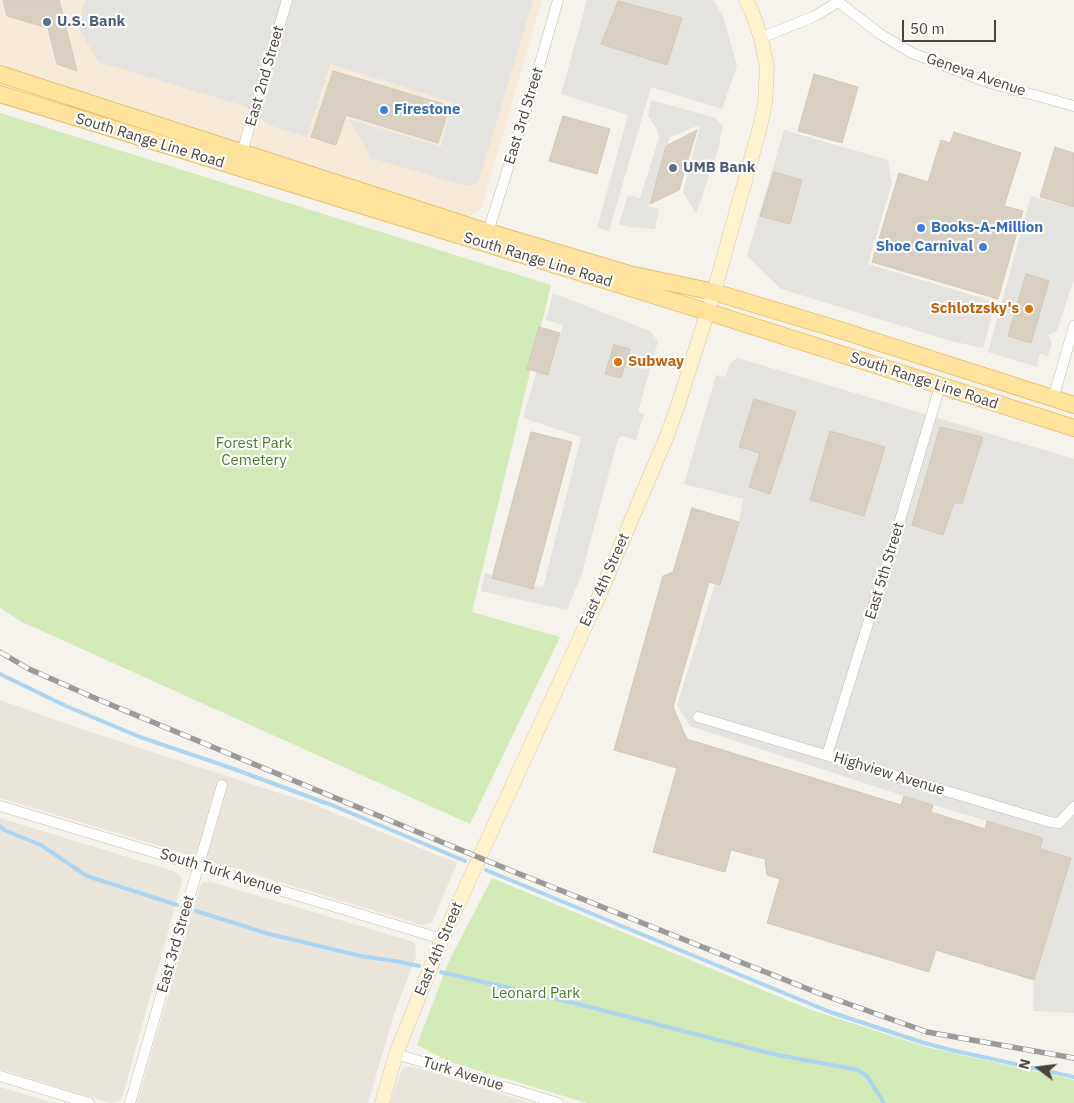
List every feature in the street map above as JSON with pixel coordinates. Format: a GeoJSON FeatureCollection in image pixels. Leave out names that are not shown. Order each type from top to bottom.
{"type":"FeatureCollection","features":[{"type":"Feature","properties":{"kind":"main road","name":"South Range Line Road"},"geometry":{"type":"LineString","coordinates":[[0,74],[488,232],[629,274],[714,292],[1074,405]]}},
{"type":"Feature","properties":{"kind":"main road","name":"South Range Line Road"},"geometry":{"type":"LineString","coordinates":[[0,94],[708,312],[1074,428]]}},
{"type":"Feature","properties":{"kind":"street","name":"East 2nd Street"},"geometry":{"type":"LineString","coordinates":[[242,152],[287,0]]}},
{"type":"Feature","properties":{"kind":"street","name":"East 3rd Street"},"geometry":{"type":"LineString","coordinates":[[488,232],[558,0]]}},
{"type":"Feature","properties":{"kind":"street"},"geometry":{"type":"LineString","coordinates":[[746,0],[761,38]]}},
{"type":"Feature","properties":{"kind":"street","name":"Geneva Avenue"},"geometry":{"type":"LineString","coordinates":[[761,38],[815,16],[837,1],[880,34],[912,53],[987,82],[1074,106]]}},
{"type":"Feature","properties":{"kind":"street","name":"East 4th Street"},"geometry":{"type":"LineString","coordinates":[[382,1103],[396,1054],[442,939],[596,603],[650,477],[679,402],[714,292],[759,130],[763,111],[767,68],[761,38]]}},
{"type":"Feature","properties":{"kind":"street"},"geometry":{"type":"LineString","coordinates":[[1053,399],[1074,326]]}},
{"type":"Feature","properties":{"kind":"street","name":"East 5th Street"},"geometry":{"type":"LineString","coordinates":[[827,755],[940,386]]}},
{"type":"Feature","properties":{"kind":"street","name":"Highview Avenue"},"geometry":{"type":"LineString","coordinates":[[698,717],[1050,822],[1059,823],[1074,807]]}},
{"type":"Feature","properties":{"kind":"street","name":"East 3rd Street"},"geometry":{"type":"LineString","coordinates":[[130,1103],[222,785]]}},
{"type":"Feature","properties":{"kind":"street","name":"South Turk Avenue"},"geometry":{"type":"LineString","coordinates":[[0,806],[442,939]]}},
{"type":"Feature","properties":{"kind":"street","name":"Turk Avenue"},"geometry":{"type":"LineString","coordinates":[[396,1054],[558,1103]]}},
{"type":"Feature","properties":{"kind":"street"},"geometry":{"type":"LineString","coordinates":[[0,1076],[89,1103]]}},
{"type":"Feature","properties":{"kind":"shaded area"},"geometry":{"type":"Polygon","coordinates":[[[0,0],[542,0],[482,206],[478,212],[468,216],[141,115],[124,104],[0,66],[0,0]]]}},
{"type":"Feature","properties":{"kind":"shaded area"},"geometry":{"type":"Polygon","coordinates":[[[85,0],[533,0],[478,183],[467,186],[371,158],[349,119],[441,147],[452,102],[330,64],[307,137],[271,126],[244,106],[99,62],[77,26],[85,0]]]}},
{"type":"Feature","properties":{"kind":"shaded area"},"geometry":{"type":"Polygon","coordinates":[[[587,0],[713,0],[723,16],[737,66],[722,109],[651,87],[609,231],[597,228],[628,115],[561,94],[587,0]]]}},
{"type":"Feature","properties":{"kind":"shaded area"},"geometry":{"type":"Polygon","coordinates":[[[651,100],[716,118],[723,126],[718,149],[696,214],[683,192],[700,125],[670,137],[648,206],[659,209],[655,229],[628,227],[619,224],[628,195],[640,198],[659,138],[657,129],[648,116],[651,100]]]}},
{"type":"Feature","properties":{"kind":"shaded area"},"geometry":{"type":"Polygon","coordinates":[[[784,130],[888,160],[892,183],[868,264],[996,302],[983,348],[951,341],[781,289],[747,256],[784,130]]]}},
{"type":"Feature","properties":{"kind":"shaded area"},"geometry":{"type":"Polygon","coordinates":[[[1031,196],[1074,208],[1074,279],[1057,331],[1048,335],[1052,342],[1048,356],[1040,354],[1037,367],[988,352],[1031,196]]]}},
{"type":"Feature","properties":{"kind":"shaded area"},"geometry":{"type":"Polygon","coordinates":[[[553,293],[650,331],[658,341],[638,412],[644,414],[636,440],[622,436],[618,439],[581,576],[567,610],[481,591],[485,573],[543,588],[581,437],[523,418],[537,370],[550,372],[563,325],[546,320],[553,293]]]}},
{"type":"Feature","properties":{"kind":"shaded area"},"geometry":{"type":"Polygon","coordinates":[[[738,358],[1074,459],[1074,1013],[1033,1011],[1034,980],[1071,858],[1040,849],[1043,838],[904,796],[690,726],[677,705],[715,584],[720,585],[739,522],[743,499],[684,484],[716,375],[725,377],[731,362],[738,358]]]}},
{"type":"Feature","properties":{"kind":"shaded area"},"geometry":{"type":"Polygon","coordinates":[[[0,700],[78,728],[310,803],[457,863],[433,920],[422,925],[0,798],[0,700]]]}},
{"type":"Feature","properties":{"kind":"shaded area"},"geometry":{"type":"Polygon","coordinates":[[[0,818],[176,872],[181,877],[182,881],[122,1098],[118,1101],[110,1103],[0,1069],[0,818]]]}},
{"type":"Feature","properties":{"kind":"shaded area"},"geometry":{"type":"Polygon","coordinates":[[[208,881],[411,941],[415,944],[416,956],[394,1014],[368,1103],[137,1103],[200,887],[202,883],[208,881]]]}},
{"type":"Feature","properties":{"kind":"shaded area"},"geometry":{"type":"Polygon","coordinates":[[[411,1066],[530,1103],[390,1103],[401,1072],[404,1068],[411,1066]]]}},
{"type":"Feature","properties":{"kind":"shaded area"},"geometry":{"type":"Polygon","coordinates":[[[0,1087],[53,1103],[0,1103],[0,1087]]]}},
{"type":"Feature","properties":{"kind":"green space","name":"Forest Park Cemetery"},"geometry":{"type":"Polygon","coordinates":[[[0,113],[551,285],[472,612],[560,637],[470,824],[22,622],[0,608],[0,113]]]}},
{"type":"Feature","properties":{"kind":"green space","name":"Leonard Park"},"geometry":{"type":"Polygon","coordinates":[[[492,878],[811,1010],[926,1047],[1074,1080],[1074,1103],[587,1103],[450,1062],[417,1045],[448,963],[492,878]]]}},
{"type":"Feature","properties":{"kind":"building","name":"U.S. Bank"},"geometry":{"type":"Polygon","coordinates":[[[3,0],[59,0],[77,71],[57,64],[48,28],[7,16],[3,0]]]}},
{"type":"Feature","properties":{"kind":"building"},"geometry":{"type":"Polygon","coordinates":[[[618,1],[682,18],[667,65],[601,44],[618,1]]]}},
{"type":"Feature","properties":{"kind":"building","name":"Firestone"},"geometry":{"type":"Polygon","coordinates":[[[333,71],[450,106],[438,143],[346,115],[336,145],[311,137],[333,71]]]}},
{"type":"Feature","properties":{"kind":"building"},"geometry":{"type":"Polygon","coordinates":[[[814,74],[858,87],[842,143],[798,131],[814,74]]]}},
{"type":"Feature","properties":{"kind":"building"},"geometry":{"type":"Polygon","coordinates":[[[563,116],[610,129],[597,174],[549,161],[563,116]]]}},
{"type":"Feature","properties":{"kind":"building","name":"UMB Bank"},"geometry":{"type":"Polygon","coordinates":[[[697,130],[679,190],[650,204],[666,146],[697,130]]]}},
{"type":"Feature","properties":{"kind":"building"},"geometry":{"type":"Polygon","coordinates":[[[954,132],[1021,153],[1004,206],[1023,211],[998,299],[872,262],[899,173],[928,182],[941,140],[950,143],[954,132]]]}},
{"type":"Feature","properties":{"kind":"building"},"geometry":{"type":"Polygon","coordinates":[[[1055,147],[1074,153],[1074,207],[1040,197],[1055,147]]]}},
{"type":"Feature","properties":{"kind":"building"},"geometry":{"type":"Polygon","coordinates":[[[774,172],[802,180],[790,224],[760,216],[774,172]]]}},
{"type":"Feature","properties":{"kind":"building","name":"Schlotzsky's"},"geometry":{"type":"Polygon","coordinates":[[[1026,274],[1049,281],[1031,343],[1008,336],[1026,274]]]}},
{"type":"Feature","properties":{"kind":"building"},"geometry":{"type":"Polygon","coordinates":[[[539,327],[560,333],[548,375],[527,369],[539,327]]]}},
{"type":"Feature","properties":{"kind":"building","name":"Subway"},"geometry":{"type":"Polygon","coordinates":[[[614,345],[630,349],[621,378],[605,374],[614,345]]]}},
{"type":"Feature","properties":{"kind":"building"},"geometry":{"type":"Polygon","coordinates":[[[754,399],[796,412],[770,494],[749,487],[760,453],[739,447],[754,399]]]}},
{"type":"Feature","properties":{"kind":"building"},"geometry":{"type":"Polygon","coordinates":[[[940,427],[983,437],[962,503],[954,503],[943,535],[912,525],[940,427]]]}},
{"type":"Feature","properties":{"kind":"building"},"geometry":{"type":"Polygon","coordinates":[[[830,431],[885,447],[864,516],[810,500],[830,431]]]}},
{"type":"Feature","properties":{"kind":"building"},"geometry":{"type":"Polygon","coordinates":[[[531,432],[572,442],[533,589],[492,578],[531,432]]]}},
{"type":"Feature","properties":{"kind":"building"},"geometry":{"type":"Polygon","coordinates":[[[692,508],[739,522],[720,585],[709,582],[673,707],[687,739],[901,805],[904,796],[933,805],[931,812],[985,829],[987,821],[1043,838],[1040,849],[1071,858],[1034,980],[936,950],[929,972],[767,923],[780,879],[767,875],[765,859],[731,850],[725,872],[653,852],[677,768],[614,750],[663,576],[673,572],[692,508]]]}},
{"type":"Feature","properties":{"kind":"waterway"},"geometry":{"type":"LineString","coordinates":[[0,674],[66,706],[140,737],[334,806],[465,861]]}},
{"type":"Feature","properties":{"kind":"waterway"},"geometry":{"type":"LineString","coordinates":[[0,826],[4,830],[41,845],[87,876],[177,905]]}},
{"type":"Feature","properties":{"kind":"waterway"},"geometry":{"type":"LineString","coordinates":[[486,870],[830,1012],[951,1050],[1074,1077]]}},
{"type":"Feature","properties":{"kind":"waterway"},"geometry":{"type":"LineString","coordinates":[[196,911],[269,934],[361,956],[419,966]]}},
{"type":"Feature","properties":{"kind":"waterway"},"geometry":{"type":"LineString","coordinates":[[441,972],[578,1004],[773,1054],[858,1070],[867,1076],[884,1103]]}},
{"type":"Feature","properties":{"kind":"railway"},"geometry":{"type":"LineString","coordinates":[[0,652],[29,669],[97,699],[502,867],[818,993],[927,1032],[1074,1058]]}},
{"type":"Feature","properties":{"kind":"place","name":"U.S. Bank"},"geometry":{"type":"Point","coordinates":[47,22]}},
{"type":"Feature","properties":{"kind":"place","name":"Firestone"},"geometry":{"type":"Point","coordinates":[384,110]}},
{"type":"Feature","properties":{"kind":"place","name":"UMB Bank"},"geometry":{"type":"Point","coordinates":[673,168]}},
{"type":"Feature","properties":{"kind":"place","name":"Books-A-Million"},"geometry":{"type":"Point","coordinates":[921,228]}},
{"type":"Feature","properties":{"kind":"place","name":"Shoe Carnival"},"geometry":{"type":"Point","coordinates":[983,247]}},
{"type":"Feature","properties":{"kind":"place","name":"Schlotzsky's"},"geometry":{"type":"Point","coordinates":[1029,309]}},
{"type":"Feature","properties":{"kind":"place","name":"Subway"},"geometry":{"type":"Point","coordinates":[618,362]}}]}
